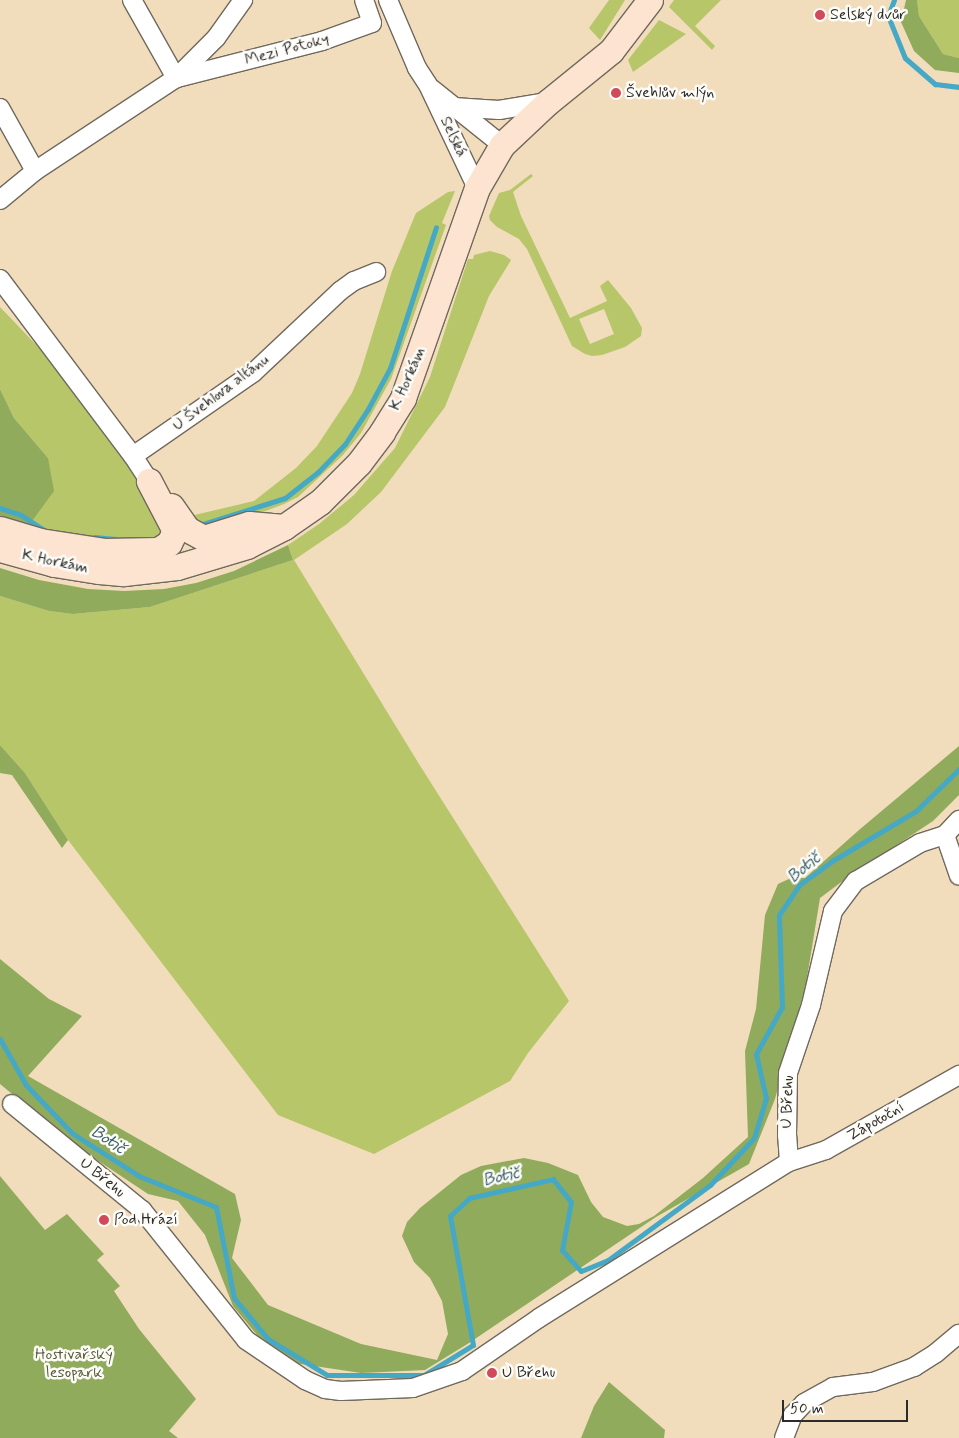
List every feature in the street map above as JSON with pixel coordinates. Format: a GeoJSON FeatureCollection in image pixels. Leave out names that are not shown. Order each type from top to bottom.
{"type":"FeatureCollection","features":[{"type":"Feature","properties":{"kind":"main road","name":"K Horkám"},"geometry":{"type":"LineString","coordinates":[[0,549],[22,557],[77,568],[124,573],[177,568],[226,554],[284,527],[320,502],[341,483],[382,432],[403,398],[477,188],[502,145],[548,102],[611,51],[650,0]]}},
{"type":"Feature","properties":{"kind":"main road"},"geometry":{"type":"LineString","coordinates":[[153,487],[168,501],[187,529],[200,537],[211,537],[249,524],[284,527]]}},
{"type":"Feature","properties":{"kind":"main road"},"geometry":{"type":"LineString","coordinates":[[0,529],[40,540],[91,550],[121,552],[158,550],[169,544],[174,533],[173,527],[153,487]]}},
{"type":"Feature","properties":{"kind":"street"},"geometry":{"type":"LineString","coordinates":[[132,0],[176,78]]}},
{"type":"Feature","properties":{"kind":"street","name":"Mezi Potoky"},"geometry":{"type":"LineString","coordinates":[[0,200],[35,170],[176,78],[216,38],[243,0]]}},
{"type":"Feature","properties":{"kind":"street","name":"Mezi Potoky"},"geometry":{"type":"LineString","coordinates":[[176,78],[322,41],[372,23],[364,0]]}},
{"type":"Feature","properties":{"kind":"street","name":"Selská"},"geometry":{"type":"LineString","coordinates":[[388,0],[417,68],[428,85],[477,188]]}},
{"type":"Feature","properties":{"kind":"street","name":"Selská"},"geometry":{"type":"LineString","coordinates":[[428,85],[502,145]]}},
{"type":"Feature","properties":{"kind":"street","name":"Selská"},"geometry":{"type":"LineString","coordinates":[[454,107],[499,110],[548,102]]}},
{"type":"Feature","properties":{"kind":"street"},"geometry":{"type":"LineString","coordinates":[[0,108],[35,170]]}},
{"type":"Feature","properties":{"kind":"street","name":"U Švehlova altánu"},"geometry":{"type":"LineString","coordinates":[[134,456],[252,373],[340,291],[354,281],[376,272]]}},
{"type":"Feature","properties":{"kind":"street"},"geometry":{"type":"LineString","coordinates":[[0,279],[134,456],[153,487]]}},
{"type":"Feature","properties":{"kind":"street","name":"U Břehu"},"geometry":{"type":"LineString","coordinates":[[12,1104],[142,1210],[246,1340],[305,1380],[332,1391],[413,1388],[462,1371],[539,1318],[789,1162],[787,1136],[788,1073],[811,1005],[833,911],[856,881],[920,843],[945,835],[959,820]]}},
{"type":"Feature","properties":{"kind":"street"},"geometry":{"type":"LineString","coordinates":[[945,835],[959,876]]}},
{"type":"Feature","properties":{"kind":"street","name":"Zápotoční"},"geometry":{"type":"LineString","coordinates":[[789,1162],[826,1150],[959,1075]]}},
{"type":"Feature","properties":{"kind":"street"},"geometry":{"type":"LineString","coordinates":[[784,1438],[793,1414],[804,1403],[833,1387],[873,1382],[914,1367],[936,1353],[959,1334]]}},
{"type":"Feature","properties":{"kind":"green space"},"geometry":{"type":"Polygon","coordinates":[[[609,0],[625,0],[600,40],[589,28],[609,0]]]}},
{"type":"Feature","properties":{"kind":"green space"},"geometry":{"type":"Polygon","coordinates":[[[674,0],[721,0],[695,26],[715,46],[712,50],[669,7],[674,0]]]}},
{"type":"Feature","properties":{"kind":"green space"},"geometry":{"type":"Polygon","coordinates":[[[906,0],[917,0],[919,16],[943,54],[959,58],[959,73],[935,70],[914,51],[901,22],[906,0]]]}},
{"type":"Feature","properties":{"kind":"green space"},"geometry":{"type":"Polygon","coordinates":[[[917,0],[959,0],[959,58],[943,54],[919,16],[917,0]]]}},
{"type":"Feature","properties":{"kind":"green space"},"geometry":{"type":"Polygon","coordinates":[[[659,20],[686,34],[633,72],[628,60],[659,20]]]}},
{"type":"Feature","properties":{"kind":"green space"},"geometry":{"type":"Polygon","coordinates":[[[531,174],[533,176],[513,192],[521,216],[570,318],[607,301],[600,286],[608,280],[631,308],[642,328],[641,336],[625,347],[602,355],[592,356],[585,354],[572,346],[527,249],[519,239],[497,227],[490,220],[489,216],[499,193],[510,190],[531,174]],[[604,309],[579,319],[590,344],[614,334],[604,309]]]}},
{"type":"Feature","properties":{"kind":"green space"},"geometry":{"type":"Polygon","coordinates":[[[455,191],[442,223],[446,225],[391,379],[361,433],[343,455],[298,497],[284,504],[213,531],[186,517],[254,501],[296,468],[317,446],[352,393],[360,374],[392,271],[416,213],[448,192],[455,191]]]}},
{"type":"Feature","properties":{"kind":"green space"},"geometry":{"type":"Polygon","coordinates":[[[490,251],[504,255],[511,260],[489,296],[445,407],[381,492],[347,524],[294,560],[419,764],[569,1001],[528,1053],[510,1081],[374,1154],[278,1115],[68,840],[25,773],[0,745],[0,596],[49,611],[73,614],[150,607],[293,560],[288,545],[319,524],[354,495],[395,448],[430,377],[468,259],[473,259],[474,255],[490,251]]]}},
{"type":"Feature","properties":{"kind":"green space"},"geometry":{"type":"Polygon","coordinates":[[[0,307],[63,373],[87,403],[166,523],[160,544],[24,532],[48,458],[14,418],[0,389],[0,307]]]}},
{"type":"Feature","properties":{"kind":"green space"},"geometry":{"type":"Polygon","coordinates":[[[0,389],[14,418],[48,458],[54,491],[24,532],[0,524],[0,389]]]}},
{"type":"Feature","properties":{"kind":"green space"},"geometry":{"type":"Polygon","coordinates":[[[288,545],[293,560],[150,607],[73,614],[49,611],[0,596],[0,568],[39,580],[88,589],[124,591],[164,589],[196,583],[234,571],[288,545]]]}},
{"type":"Feature","properties":{"kind":"green space"},"geometry":{"type":"Polygon","coordinates":[[[0,745],[25,773],[68,840],[62,848],[12,775],[0,773],[0,745]]]}},
{"type":"Feature","properties":{"kind":"green space"},"geometry":{"type":"Polygon","coordinates":[[[959,746],[959,795],[933,821],[820,898],[806,984],[775,1099],[749,1164],[656,1217],[469,1343],[425,1370],[361,1373],[294,1363],[262,1341],[233,1306],[205,1235],[178,1201],[148,1194],[73,1144],[0,1084],[0,959],[49,999],[82,1016],[28,1076],[235,1194],[241,1220],[232,1258],[268,1305],[361,1344],[437,1360],[448,1334],[442,1301],[430,1278],[414,1262],[402,1236],[407,1222],[420,1208],[461,1175],[481,1166],[524,1158],[548,1163],[578,1175],[591,1202],[603,1217],[627,1226],[639,1224],[654,1216],[703,1178],[748,1137],[745,1051],[756,1009],[765,915],[778,884],[791,878],[805,878],[959,746]]]}},
{"type":"Feature","properties":{"kind":"green space","name":"Hostivařský lesopark"},"geometry":{"type":"Polygon","coordinates":[[[0,1176],[45,1230],[67,1214],[104,1254],[97,1260],[120,1286],[114,1291],[139,1329],[196,1399],[169,1431],[178,1438],[0,1438],[0,1176]]]}},
{"type":"Feature","properties":{"kind":"green space"},"geometry":{"type":"Polygon","coordinates":[[[609,1382],[665,1430],[664,1438],[581,1438],[594,1406],[609,1382]]]}},
{"type":"Feature","properties":{"kind":"waterway","name":"Botič"},"geometry":{"type":"LineString","coordinates":[[894,0],[888,16],[905,58],[935,84],[959,87]]}},
{"type":"Feature","properties":{"kind":"waterway"},"geometry":{"type":"LineString","coordinates":[[203,524],[285,498],[318,472],[345,444],[368,409],[390,368],[436,227]]}},
{"type":"Feature","properties":{"kind":"waterway"},"geometry":{"type":"LineString","coordinates":[[0,508],[21,515],[46,531]]}},
{"type":"Feature","properties":{"kind":"waterway"},"geometry":{"type":"LineString","coordinates":[[94,537],[116,539]]}},
{"type":"Feature","properties":{"kind":"waterway","name":"Botič"},"geometry":{"type":"LineString","coordinates":[[0,1039],[26,1085],[72,1133],[139,1176],[216,1207],[234,1298],[268,1339],[327,1375],[424,1375],[473,1345],[450,1216],[469,1198],[553,1179],[571,1202],[562,1250],[581,1271],[608,1260],[710,1185],[754,1138],[766,1098],[756,1054],[782,1007],[779,915],[799,885],[832,861],[916,811],[959,769]]}},
{"type":"Feature","properties":{"kind":"place","name":"Selský dvůr"},"geometry":{"type":"Point","coordinates":[820,15]}},
{"type":"Feature","properties":{"kind":"place","name":"Švehlův mlýn"},"geometry":{"type":"Point","coordinates":[616,93]}},
{"type":"Feature","properties":{"kind":"place","name":"Pod Hrází"},"geometry":{"type":"Point","coordinates":[104,1220]}},
{"type":"Feature","properties":{"kind":"place","name":"U Břehu"},"geometry":{"type":"Point","coordinates":[492,1373]}}]}
